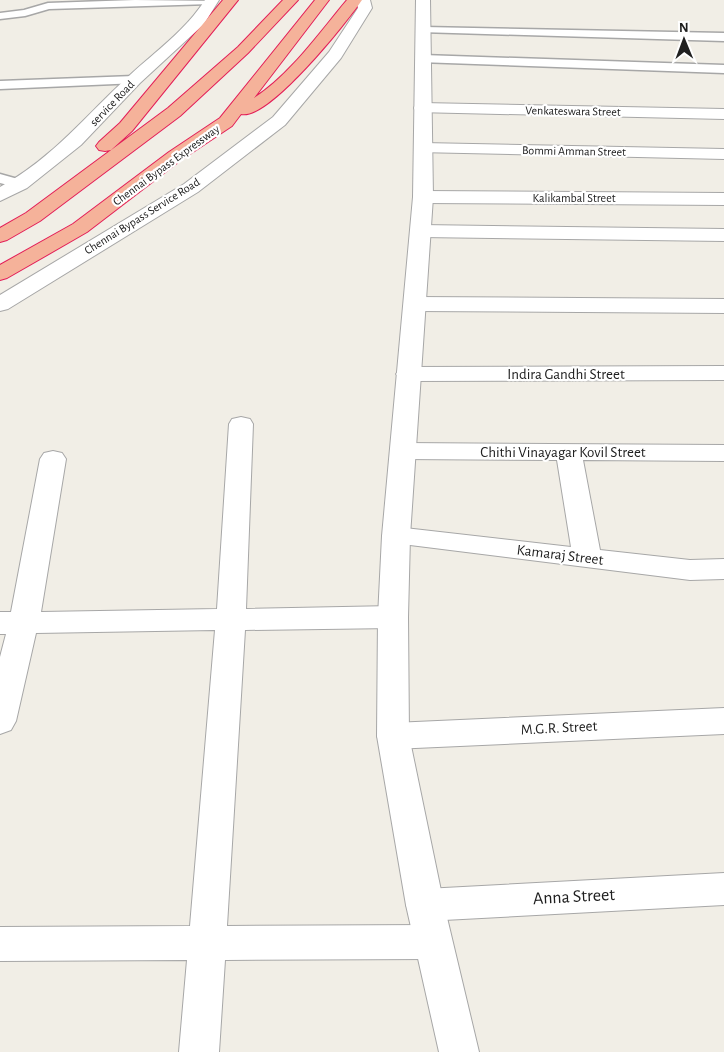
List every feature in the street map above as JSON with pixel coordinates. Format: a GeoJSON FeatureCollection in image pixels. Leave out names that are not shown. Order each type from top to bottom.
{"type":"FeatureCollection","features":[{"type":"Feature","properties":{"kind":"highway"},"geometry":{"type":"LineString","coordinates":[[33,217],[126,126],[231,0]]}},
{"type":"Feature","properties":{"kind":"highway"},"geometry":{"type":"LineString","coordinates":[[0,236],[33,217],[174,112],[243,50],[291,0]]}},
{"type":"Feature","properties":{"kind":"highway","name":"Chennai Bypass Expressway"},"geometry":{"type":"LineString","coordinates":[[0,274],[80,228],[175,156],[226,122],[322,0]]}},
{"type":"Feature","properties":{"kind":"highway"},"geometry":{"type":"LineString","coordinates":[[226,122],[271,94],[309,55],[355,0]]}},
{"type":"Feature","properties":{"kind":"street","name":"Chennai Bypass Service Road"},"geometry":{"type":"LineString","coordinates":[[0,304],[191,188],[279,121],[335,55],[365,8],[363,0]]}},
{"type":"Feature","properties":{"kind":"street"},"geometry":{"type":"LineString","coordinates":[[423,0],[423,197],[396,536],[393,617],[394,736],[424,905],[459,1052]]}},
{"type":"Feature","properties":{"kind":"street","name":"service Road"},"geometry":{"type":"LineString","coordinates":[[0,195],[20,184],[75,142],[134,80],[199,21],[211,1]]}},
{"type":"Feature","properties":{"kind":"street","name":"Venkateswara Street"},"geometry":{"type":"LineString","coordinates":[[422,108],[724,114]]}},
{"type":"Feature","properties":{"kind":"street","name":"Bommi Amman Street"},"geometry":{"type":"LineString","coordinates":[[423,148],[724,154]]}},
{"type":"Feature","properties":{"kind":"street","name":"Kalikambal Street"},"geometry":{"type":"LineString","coordinates":[[423,197],[724,199]]}},
{"type":"Feature","properties":{"kind":"street"},"geometry":{"type":"LineString","coordinates":[[420,231],[724,235]]}},
{"type":"Feature","properties":{"kind":"street"},"geometry":{"type":"LineString","coordinates":[[415,304],[724,306]]}},
{"type":"Feature","properties":{"kind":"street","name":"Indira Gandhi Street"},"geometry":{"type":"LineString","coordinates":[[408,374],[724,373]]}},
{"type":"Feature","properties":{"kind":"street"},"geometry":{"type":"LineString","coordinates":[[199,1052],[231,619],[241,424]]}},
{"type":"Feature","properties":{"kind":"street","name":"Chithi Vinayagar Kovil Street"},"geometry":{"type":"LineString","coordinates":[[403,450],[724,453]]}},
{"type":"Feature","properties":{"kind":"street"},"geometry":{"type":"LineString","coordinates":[[569,452],[587,558]]}},
{"type":"Feature","properties":{"kind":"street"},"geometry":{"type":"LineString","coordinates":[[0,721],[12,622],[53,460]]}},
{"type":"Feature","properties":{"kind":"street","name":"Kamaraj Street"},"geometry":{"type":"LineString","coordinates":[[396,536],[690,570],[724,569]]}},
{"type":"Feature","properties":{"kind":"street"},"geometry":{"type":"LineString","coordinates":[[12,622],[393,617]]}},
{"type":"Feature","properties":{"kind":"street","name":"M.G.R. Street"},"geometry":{"type":"LineString","coordinates":[[394,736],[724,721]]}},
{"type":"Feature","properties":{"kind":"street","name":"Anna Street"},"geometry":{"type":"LineString","coordinates":[[424,905],[724,889]]}},
{"type":"Feature","properties":{"kind":"street"},"geometry":{"type":"LineString","coordinates":[[0,944],[432,942]]}},
{"type":"Feature","properties":{"kind":"lane"},"geometry":{"type":"LineString","coordinates":[[0,16],[25,13],[48,6],[211,1]]}},
{"type":"Feature","properties":{"kind":"lane"},"geometry":{"type":"LineString","coordinates":[[424,30],[720,37],[721,51]]}},
{"type":"Feature","properties":{"kind":"lane"},"geometry":{"type":"LineString","coordinates":[[423,59],[724,69]]}},
{"type":"Feature","properties":{"kind":"lane"},"geometry":{"type":"LineString","coordinates":[[0,85],[134,80]]}},
{"type":"Feature","properties":{"kind":"lane"},"geometry":{"type":"LineString","coordinates":[[0,178],[20,184]]}}]}
